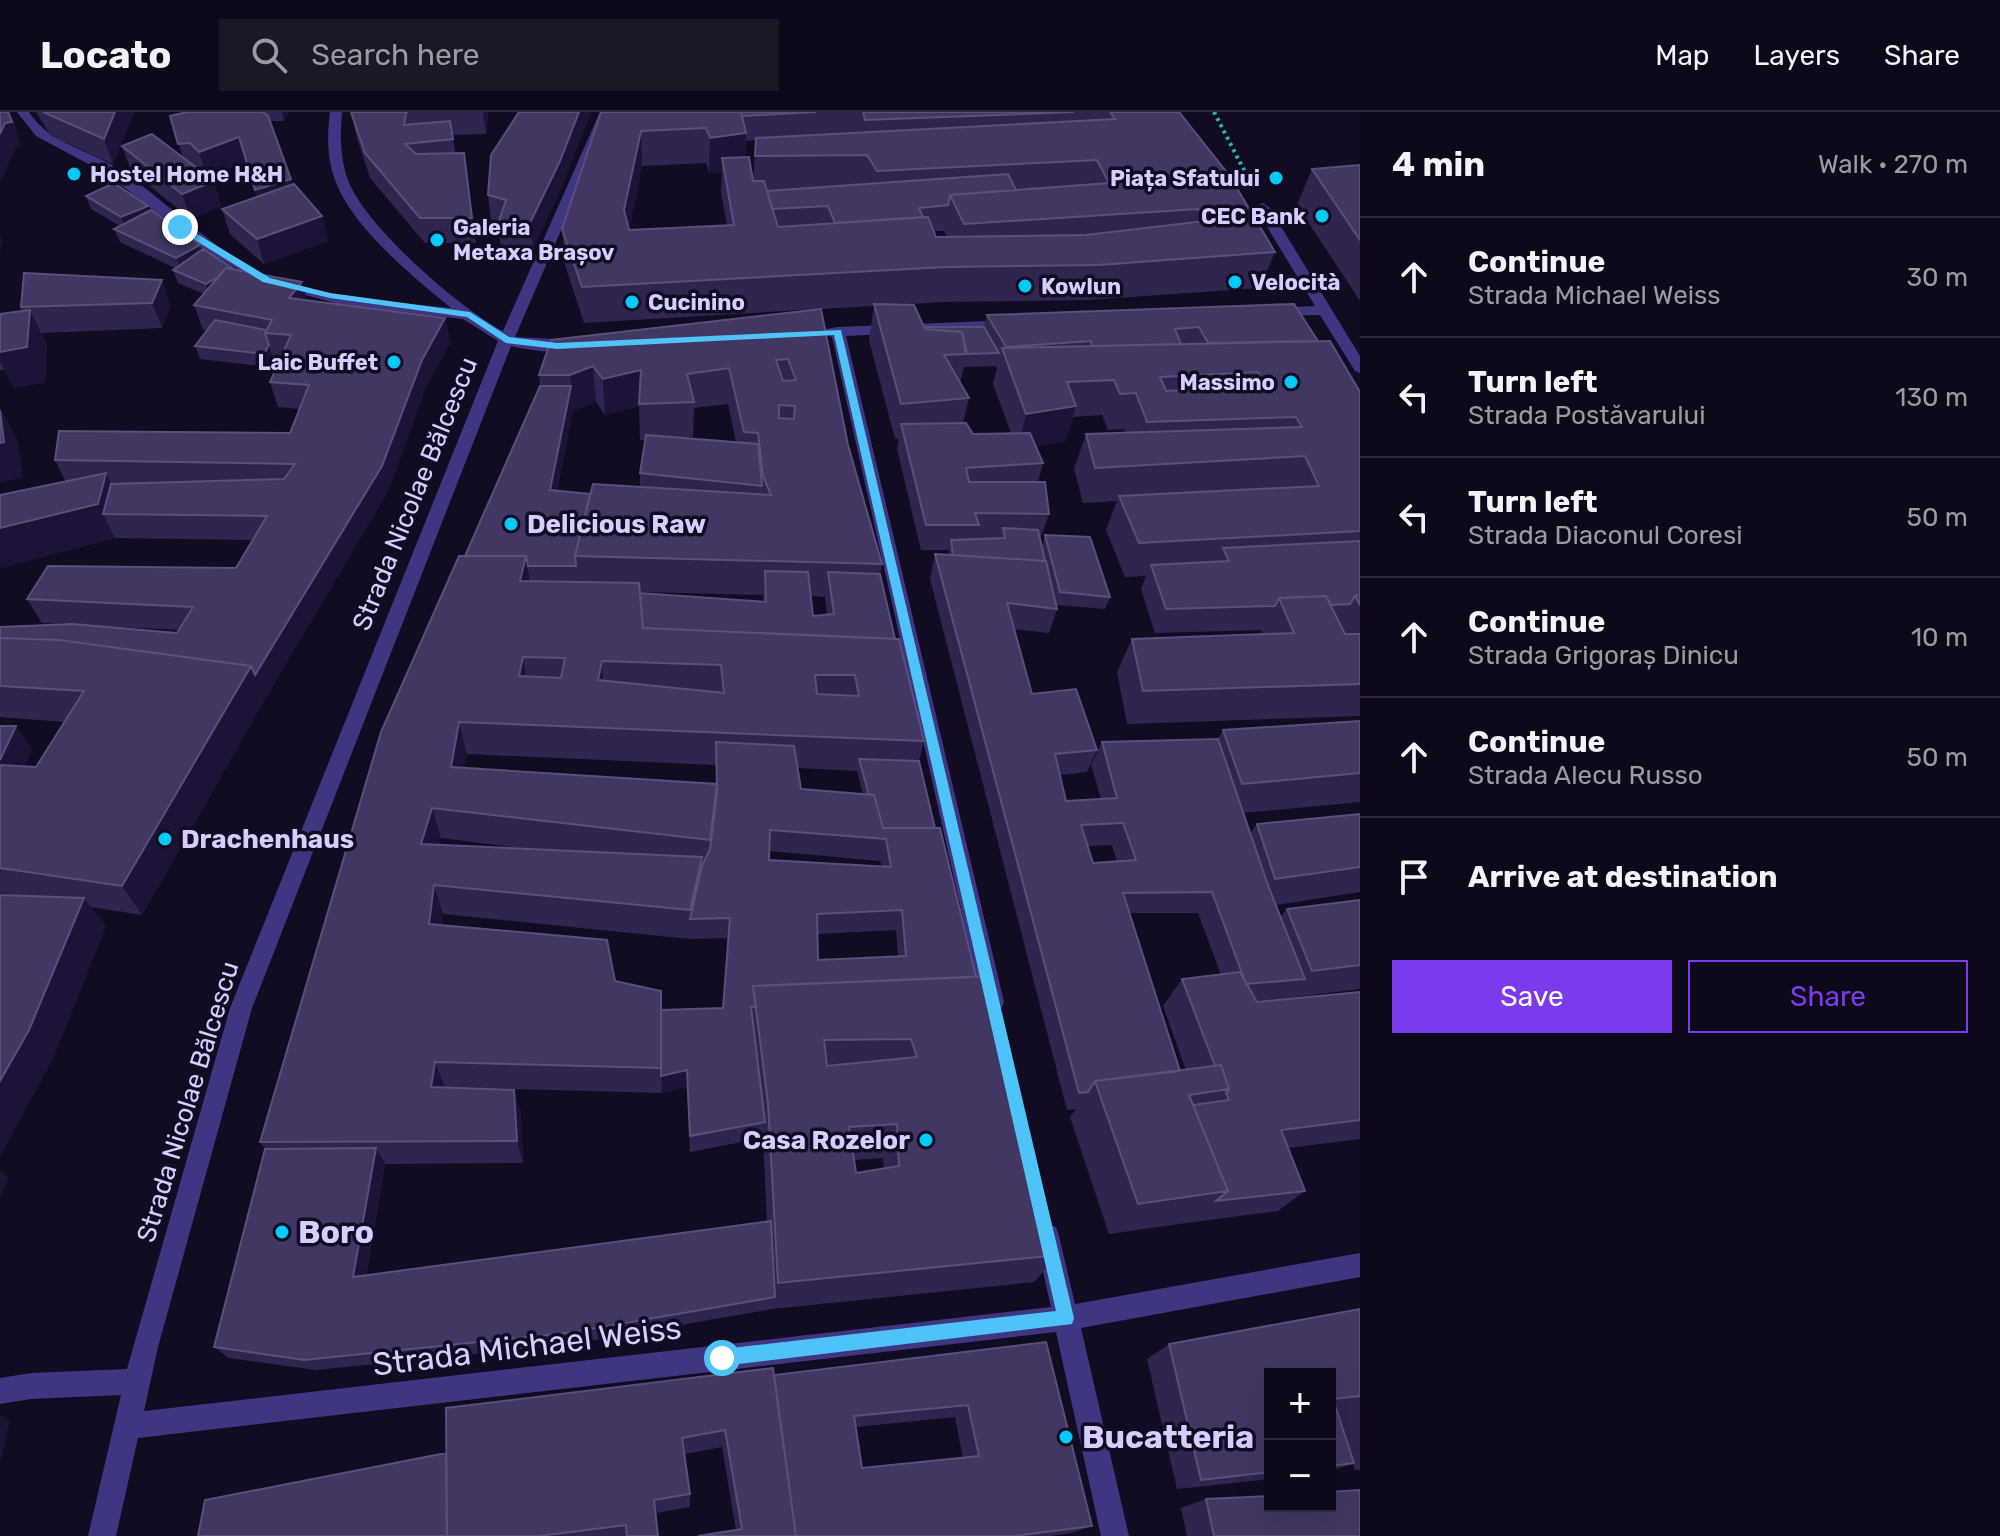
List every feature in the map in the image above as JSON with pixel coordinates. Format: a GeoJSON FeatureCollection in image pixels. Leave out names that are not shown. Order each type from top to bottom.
{"type":"FeatureCollection","features":[{"type":"Feature","properties":{"kind":"street"},"geometry":{"type":"LineString","coordinates":[[23,112],[34,132],[110,170],[180,227],[266,280],[330,296],[470,315]]}},
{"type":"Feature","properties":{"kind":"street"},"geometry":{"type":"LineString","coordinates":[[336,112],[333,141],[345,190],[377,233],[470,315],[506,340],[557,346],[585,345]]}},
{"type":"Feature","properties":{"kind":"street","name":"Strada Nicolae Bălcescu"},"geometry":{"type":"LineString","coordinates":[[102,1536],[145,1347],[241,1008],[506,340],[606,112]]}},
{"type":"Feature","properties":{"kind":"street"},"geometry":{"type":"LineString","coordinates":[[1262,207],[1360,368]]}},
{"type":"Feature","properties":{"kind":"street"},"geometry":{"type":"LineString","coordinates":[[1258,313],[1325,310]]}},
{"type":"Feature","properties":{"kind":"street"},"geometry":{"type":"LineString","coordinates":[[808,333],[1025,323]]}},
{"type":"Feature","properties":{"kind":"street"},"geometry":{"type":"LineString","coordinates":[[838,332],[998,1025]]}},
{"type":"Feature","properties":{"kind":"street"},"geometry":{"type":"LineString","coordinates":[[1041,1210],[1115,1536]]}},
{"type":"Feature","properties":{"kind":"street","name":"Strada Michael Weiss"},"geometry":{"type":"LineString","coordinates":[[128,1426],[1066,1318],[1360,1265]]}},
{"type":"Feature","properties":{"kind":"street"},"geometry":{"type":"LineString","coordinates":[[0,1391],[31,1386],[139,1381]]}},
{"type":"Feature","properties":{"kind":"path"},"geometry":{"type":"LineString","coordinates":[[1214,112],[1262,207]]}},
{"type":"Feature","properties":{"kind":"building"},"geometry":{"type":"Polygon","coordinates":[[[0,112],[8,112],[12,122],[5,123],[0,134],[0,112]]]}},
{"type":"Feature","properties":{"kind":"building"},"geometry":{"type":"Polygon","coordinates":[[[43,112],[115,112],[104,139],[43,112]]]}},
{"type":"Feature","properties":{"kind":"building"},"geometry":{"type":"Polygon","coordinates":[[[187,112],[263,112],[268,116],[291,179],[255,190],[239,137],[199,152],[190,143],[178,144],[170,116],[187,112]]]}},
{"type":"Feature","properties":{"kind":"building"},"geometry":{"type":"Polygon","coordinates":[[[351,112],[406,112],[404,125],[450,121],[453,139],[405,144],[416,154],[464,153],[472,218],[420,218],[365,153],[351,112]]]}},
{"type":"Feature","properties":{"kind":"building"},"geometry":{"type":"Polygon","coordinates":[[[519,112],[579,112],[560,161],[530,223],[498,224],[506,200],[488,195],[491,155],[519,112]]]}},
{"type":"Feature","properties":{"kind":"building"},"geometry":{"type":"Polygon","coordinates":[[[601,112],[741,112],[746,133],[710,138],[706,128],[641,131],[624,210],[629,230],[734,225],[722,158],[749,157],[753,181],[764,181],[778,227],[928,217],[936,237],[1086,235],[1205,221],[1198,209],[964,224],[950,195],[1109,183],[1097,160],[877,171],[867,155],[755,156],[756,138],[1115,119],[1110,112],[1179,112],[1229,175],[1275,252],[1099,265],[946,267],[582,287],[562,229],[601,112]]]}},
{"type":"Feature","properties":{"kind":"building"},"geometry":{"type":"Polygon","coordinates":[[[741,112],[816,112],[742,116],[741,112]]]}},
{"type":"Feature","properties":{"kind":"building"},"geometry":{"type":"Polygon","coordinates":[[[863,112],[1074,112],[865,120],[863,112]]]}},
{"type":"Feature","properties":{"kind":"building"},"geometry":{"type":"Polygon","coordinates":[[[152,134],[214,181],[182,194],[122,146],[152,134]]]}},
{"type":"Feature","properties":{"kind":"building"},"geometry":{"type":"Polygon","coordinates":[[[1360,166],[1360,240],[1312,169],[1360,166]]]}},
{"type":"Feature","properties":{"kind":"building"},"geometry":{"type":"Polygon","coordinates":[[[1008,174],[1016,190],[950,195],[948,205],[919,208],[923,217],[835,223],[828,206],[772,209],[767,191],[1008,174]]]}},
{"type":"Feature","properties":{"kind":"building"},"geometry":{"type":"Polygon","coordinates":[[[114,183],[148,206],[121,217],[86,196],[114,183]]]}},
{"type":"Feature","properties":{"kind":"building"},"geometry":{"type":"Polygon","coordinates":[[[294,184],[322,216],[257,239],[222,209],[294,184]]]}},
{"type":"Feature","properties":{"kind":"building"},"geometry":{"type":"Polygon","coordinates":[[[151,210],[200,245],[176,258],[114,229],[151,210]]]}},
{"type":"Feature","properties":{"kind":"building"},"geometry":{"type":"Polygon","coordinates":[[[203,249],[234,269],[226,268],[206,284],[173,270],[203,249]]]}},
{"type":"Feature","properties":{"kind":"building"},"geometry":{"type":"Polygon","coordinates":[[[226,268],[302,282],[289,298],[445,318],[422,360],[382,466],[255,675],[251,666],[59,640],[0,638],[0,627],[72,624],[177,633],[193,607],[27,599],[48,566],[236,568],[267,516],[103,514],[111,484],[284,479],[295,464],[55,460],[59,431],[290,433],[309,385],[270,382],[291,335],[265,333],[272,320],[194,305],[226,268]]]}},
{"type":"Feature","properties":{"kind":"building"},"geometry":{"type":"Polygon","coordinates":[[[24,273],[162,280],[152,303],[21,307],[24,273]]]}},
{"type":"Feature","properties":{"kind":"building"},"geometry":{"type":"Polygon","coordinates":[[[874,304],[914,305],[925,329],[962,332],[967,354],[944,355],[969,398],[901,404],[874,304]]]}},
{"type":"Feature","properties":{"kind":"building"},"geometry":{"type":"Polygon","coordinates":[[[1294,304],[1318,341],[1208,343],[1199,327],[1175,329],[1181,344],[1092,346],[1091,341],[1006,347],[987,315],[1294,304]]]}},
{"type":"Feature","properties":{"kind":"building"},"geometry":{"type":"Polygon","coordinates":[[[821,309],[848,445],[882,564],[575,556],[593,484],[771,495],[763,476],[758,433],[744,432],[729,368],[687,374],[694,402],[639,404],[641,370],[603,379],[593,366],[570,375],[539,375],[551,340],[821,309]],[[788,359],[776,360],[783,381],[796,380],[788,359]],[[779,405],[779,418],[794,419],[795,406],[779,405]]]}},
{"type":"Feature","properties":{"kind":"building"},"geometry":{"type":"Polygon","coordinates":[[[30,310],[27,347],[0,352],[0,314],[30,310]]]}},
{"type":"Feature","properties":{"kind":"building"},"geometry":{"type":"Polygon","coordinates":[[[215,320],[266,330],[269,345],[264,354],[195,346],[215,320]]]}},
{"type":"Feature","properties":{"kind":"building"},"geometry":{"type":"Polygon","coordinates":[[[924,327],[984,327],[999,353],[966,354],[962,332],[924,327]]]}},
{"type":"Feature","properties":{"kind":"building"},"geometry":{"type":"Polygon","coordinates":[[[1330,341],[1360,392],[1360,531],[1139,543],[1119,496],[1319,486],[1305,456],[1095,468],[1086,434],[1302,427],[1296,417],[1147,422],[1136,393],[1120,394],[1114,380],[1067,382],[1076,406],[1026,414],[1002,348],[1330,341]],[[1258,372],[1160,377],[1166,391],[1264,385],[1258,372]]]}},
{"type":"Feature","properties":{"kind":"building"},"geometry":{"type":"Polygon","coordinates":[[[540,386],[571,386],[550,490],[590,494],[575,556],[576,566],[528,566],[526,556],[465,556],[540,386]]]}},
{"type":"Feature","properties":{"kind":"building"},"geometry":{"type":"Polygon","coordinates":[[[0,410],[4,442],[0,443],[0,410]]]}},
{"type":"Feature","properties":{"kind":"building"},"geometry":{"type":"Polygon","coordinates":[[[966,423],[973,434],[1030,433],[1043,463],[966,468],[969,482],[1045,482],[1049,514],[975,513],[979,525],[926,525],[901,424],[966,423]]]}},
{"type":"Feature","properties":{"kind":"building"},"geometry":{"type":"Polygon","coordinates":[[[646,435],[758,444],[762,486],[640,473],[646,435]]]}},
{"type":"Feature","properties":{"kind":"building"},"geometry":{"type":"Polygon","coordinates":[[[106,473],[98,504],[0,528],[0,495],[106,473]]]}},
{"type":"Feature","properties":{"kind":"building"},"geometry":{"type":"Polygon","coordinates":[[[1003,528],[1038,530],[1045,561],[953,555],[951,540],[1005,538],[1003,528]]]}},
{"type":"Feature","properties":{"kind":"building"},"geometry":{"type":"Polygon","coordinates":[[[1045,535],[1090,537],[1110,597],[1060,592],[1045,535]]]}},
{"type":"Feature","properties":{"kind":"building"},"geometry":{"type":"Polygon","coordinates":[[[1360,541],[1360,595],[1355,596],[1350,604],[1331,605],[1326,596],[1279,598],[1275,606],[1166,609],[1151,565],[1229,561],[1223,548],[1360,541]]]}},
{"type":"Feature","properties":{"kind":"building"},"geometry":{"type":"Polygon","coordinates":[[[935,554],[1046,561],[1057,609],[1007,603],[1032,694],[1076,689],[1097,750],[1055,754],[1066,801],[1117,798],[1102,742],[1218,739],[1269,888],[1305,979],[1246,984],[1212,892],[1123,893],[1180,1071],[1095,1081],[1088,1092],[1079,1093],[935,554]],[[1123,823],[1081,825],[1093,863],[1136,860],[1123,823]]]}},
{"type":"Feature","properties":{"kind":"building"},"geometry":{"type":"Polygon","coordinates":[[[459,556],[526,556],[520,581],[639,583],[643,628],[899,639],[924,741],[459,722],[451,767],[717,784],[710,840],[432,808],[421,844],[702,857],[690,910],[434,885],[429,924],[607,940],[615,981],[661,991],[661,1068],[435,1062],[431,1087],[514,1090],[517,1141],[260,1142],[381,732],[459,556]],[[523,657],[519,676],[561,678],[565,658],[523,657]],[[602,661],[598,680],[724,693],[721,665],[602,661]],[[815,675],[817,694],[859,696],[855,675],[815,675]]]}},
{"type":"Feature","properties":{"kind":"building"},"geometry":{"type":"Polygon","coordinates":[[[765,571],[808,572],[813,616],[834,614],[828,572],[880,574],[895,639],[643,628],[640,593],[766,602],[765,571]]]}},
{"type":"Feature","properties":{"kind":"building"},"geometry":{"type":"Polygon","coordinates":[[[1326,596],[1345,634],[1360,634],[1360,684],[1143,691],[1132,639],[1294,633],[1279,598],[1326,596]]]}},
{"type":"Feature","properties":{"kind":"building"},"geometry":{"type":"Polygon","coordinates":[[[0,638],[59,640],[251,666],[122,886],[0,868],[0,765],[36,767],[84,691],[0,686],[0,638]]]}},
{"type":"Feature","properties":{"kind":"building"},"geometry":{"type":"Polygon","coordinates":[[[1360,721],[1360,773],[1242,784],[1223,730],[1360,721]]]}},
{"type":"Feature","properties":{"kind":"building"},"geometry":{"type":"Polygon","coordinates":[[[0,726],[16,726],[0,760],[0,726]]]}},
{"type":"Feature","properties":{"kind":"building"},"geometry":{"type":"Polygon","coordinates":[[[716,742],[794,746],[801,789],[874,795],[883,828],[940,828],[976,977],[753,986],[756,1007],[751,1007],[765,1122],[690,1136],[687,1070],[661,1076],[661,1010],[723,1008],[730,918],[690,919],[702,866],[710,849],[717,793],[716,742]],[[770,830],[769,860],[891,867],[886,839],[770,830]],[[902,910],[817,914],[818,960],[906,956],[902,910]]]}},
{"type":"Feature","properties":{"kind":"building"},"geometry":{"type":"Polygon","coordinates":[[[859,759],[919,761],[935,828],[883,828],[859,759]]]}},
{"type":"Feature","properties":{"kind":"building"},"geometry":{"type":"Polygon","coordinates":[[[1360,814],[1360,867],[1275,879],[1257,824],[1360,814]]]}},
{"type":"Feature","properties":{"kind":"building"},"geometry":{"type":"Polygon","coordinates":[[[0,895],[84,898],[29,1030],[0,1081],[0,895]]]}},
{"type":"Feature","properties":{"kind":"building"},"geometry":{"type":"Polygon","coordinates":[[[1360,900],[1360,965],[1312,971],[1287,909],[1360,900]]]}},
{"type":"Feature","properties":{"kind":"building"},"geometry":{"type":"Polygon","coordinates":[[[1240,972],[1257,1002],[1360,992],[1360,1120],[1281,1130],[1305,1191],[1216,1201],[1228,1191],[1193,1105],[1229,1100],[1226,1093],[1229,1089],[1221,1065],[1215,1066],[1182,979],[1240,972]]]}},
{"type":"Feature","properties":{"kind":"building"},"geometry":{"type":"Polygon","coordinates":[[[990,976],[1058,1255],[778,1283],[768,1103],[753,986],[990,976]],[[911,1039],[824,1040],[827,1066],[917,1057],[911,1039]],[[897,1124],[849,1127],[856,1173],[899,1166],[897,1124]]]}},
{"type":"Feature","properties":{"kind":"building"},"geometry":{"type":"Polygon","coordinates":[[[1221,1065],[1229,1089],[1189,1095],[1228,1191],[1138,1204],[1095,1081],[1221,1065]]]}},
{"type":"Feature","properties":{"kind":"building"},"geometry":{"type":"Polygon","coordinates":[[[376,1148],[353,1277],[771,1221],[775,1297],[567,1333],[304,1360],[214,1347],[265,1149],[376,1148]]]}},
{"type":"Feature","properties":{"kind":"building"},"geometry":{"type":"Polygon","coordinates":[[[1360,1309],[1360,1396],[1336,1399],[1336,1368],[1264,1368],[1264,1473],[1201,1480],[1169,1344],[1360,1309]]]}},
{"type":"Feature","properties":{"kind":"building"},"geometry":{"type":"Polygon","coordinates":[[[1046,1342],[1092,1526],[1015,1536],[796,1536],[774,1375],[1046,1342]],[[968,1405],[854,1416],[862,1468],[979,1456],[968,1405]]]}},
{"type":"Feature","properties":{"kind":"building"},"geometry":{"type":"Polygon","coordinates":[[[773,1368],[796,1536],[698,1536],[742,1529],[725,1430],[682,1438],[690,1494],[654,1500],[658,1536],[627,1536],[626,1525],[539,1536],[447,1536],[446,1408],[773,1368]]]}},
{"type":"Feature","properties":{"kind":"building"},"geometry":{"type":"Polygon","coordinates":[[[1336,1408],[1354,1463],[1336,1465],[1336,1408]]]}},
{"type":"Feature","properties":{"kind":"building"},"geometry":{"type":"Polygon","coordinates":[[[446,1453],[447,1536],[198,1536],[205,1500],[446,1453]]]}},
{"type":"Feature","properties":{"kind":"building"},"geometry":{"type":"Polygon","coordinates":[[[1360,1490],[1360,1536],[1214,1536],[1206,1499],[1264,1496],[1264,1512],[1336,1512],[1336,1492],[1360,1490]]]}},
{"type":"Feature","properties":{"kind":"place","name":"Hostel Home H&H"},"geometry":{"type":"Point","coordinates":[74,174]}},
{"type":"Feature","properties":{"kind":"place","name":"Piața Sfatului"},"geometry":{"type":"Point","coordinates":[1276,178]}},
{"type":"Feature","properties":{"kind":"place","name":"CEC Bank"},"geometry":{"type":"Point","coordinates":[1322,216]}},
{"type":"Feature","properties":{"kind":"place","name":"Galeria Metaxa Brașov"},"geometry":{"type":"Point","coordinates":[437,240]}},
{"type":"Feature","properties":{"kind":"place","name":"Velocità"},"geometry":{"type":"Point","coordinates":[1235,282]}},
{"type":"Feature","properties":{"kind":"place","name":"Kowlun"},"geometry":{"type":"Point","coordinates":[1025,286]}},
{"type":"Feature","properties":{"kind":"place","name":"Cucinino"},"geometry":{"type":"Point","coordinates":[632,302]}},
{"type":"Feature","properties":{"kind":"place","name":"Laic Buffet"},"geometry":{"type":"Point","coordinates":[394,362]}},
{"type":"Feature","properties":{"kind":"place","name":"Massimo"},"geometry":{"type":"Point","coordinates":[1291,382]}},
{"type":"Feature","properties":{"kind":"place","name":"Delicious Raw"},"geometry":{"type":"Point","coordinates":[511,524]}},
{"type":"Feature","properties":{"kind":"place","name":"Drachenhaus"},"geometry":{"type":"Point","coordinates":[165,839]}},
{"type":"Feature","properties":{"kind":"place","name":"Casa Rozelor"},"geometry":{"type":"Point","coordinates":[926,1140]}},
{"type":"Feature","properties":{"kind":"place","name":"Boro"},"geometry":{"type":"Point","coordinates":[282,1232]}},
{"type":"Feature","properties":{"kind":"place","name":"Bucatteria"},"geometry":{"type":"Point","coordinates":[1066,1437]}},
{"type":"Feature","properties":{"kind":"route"},"geometry":{"type":"LineString","coordinates":[[180,227],[266,280],[330,296],[470,315],[506,340],[557,346],[838,332],[1066,1318],[722,1358]]}}]}
